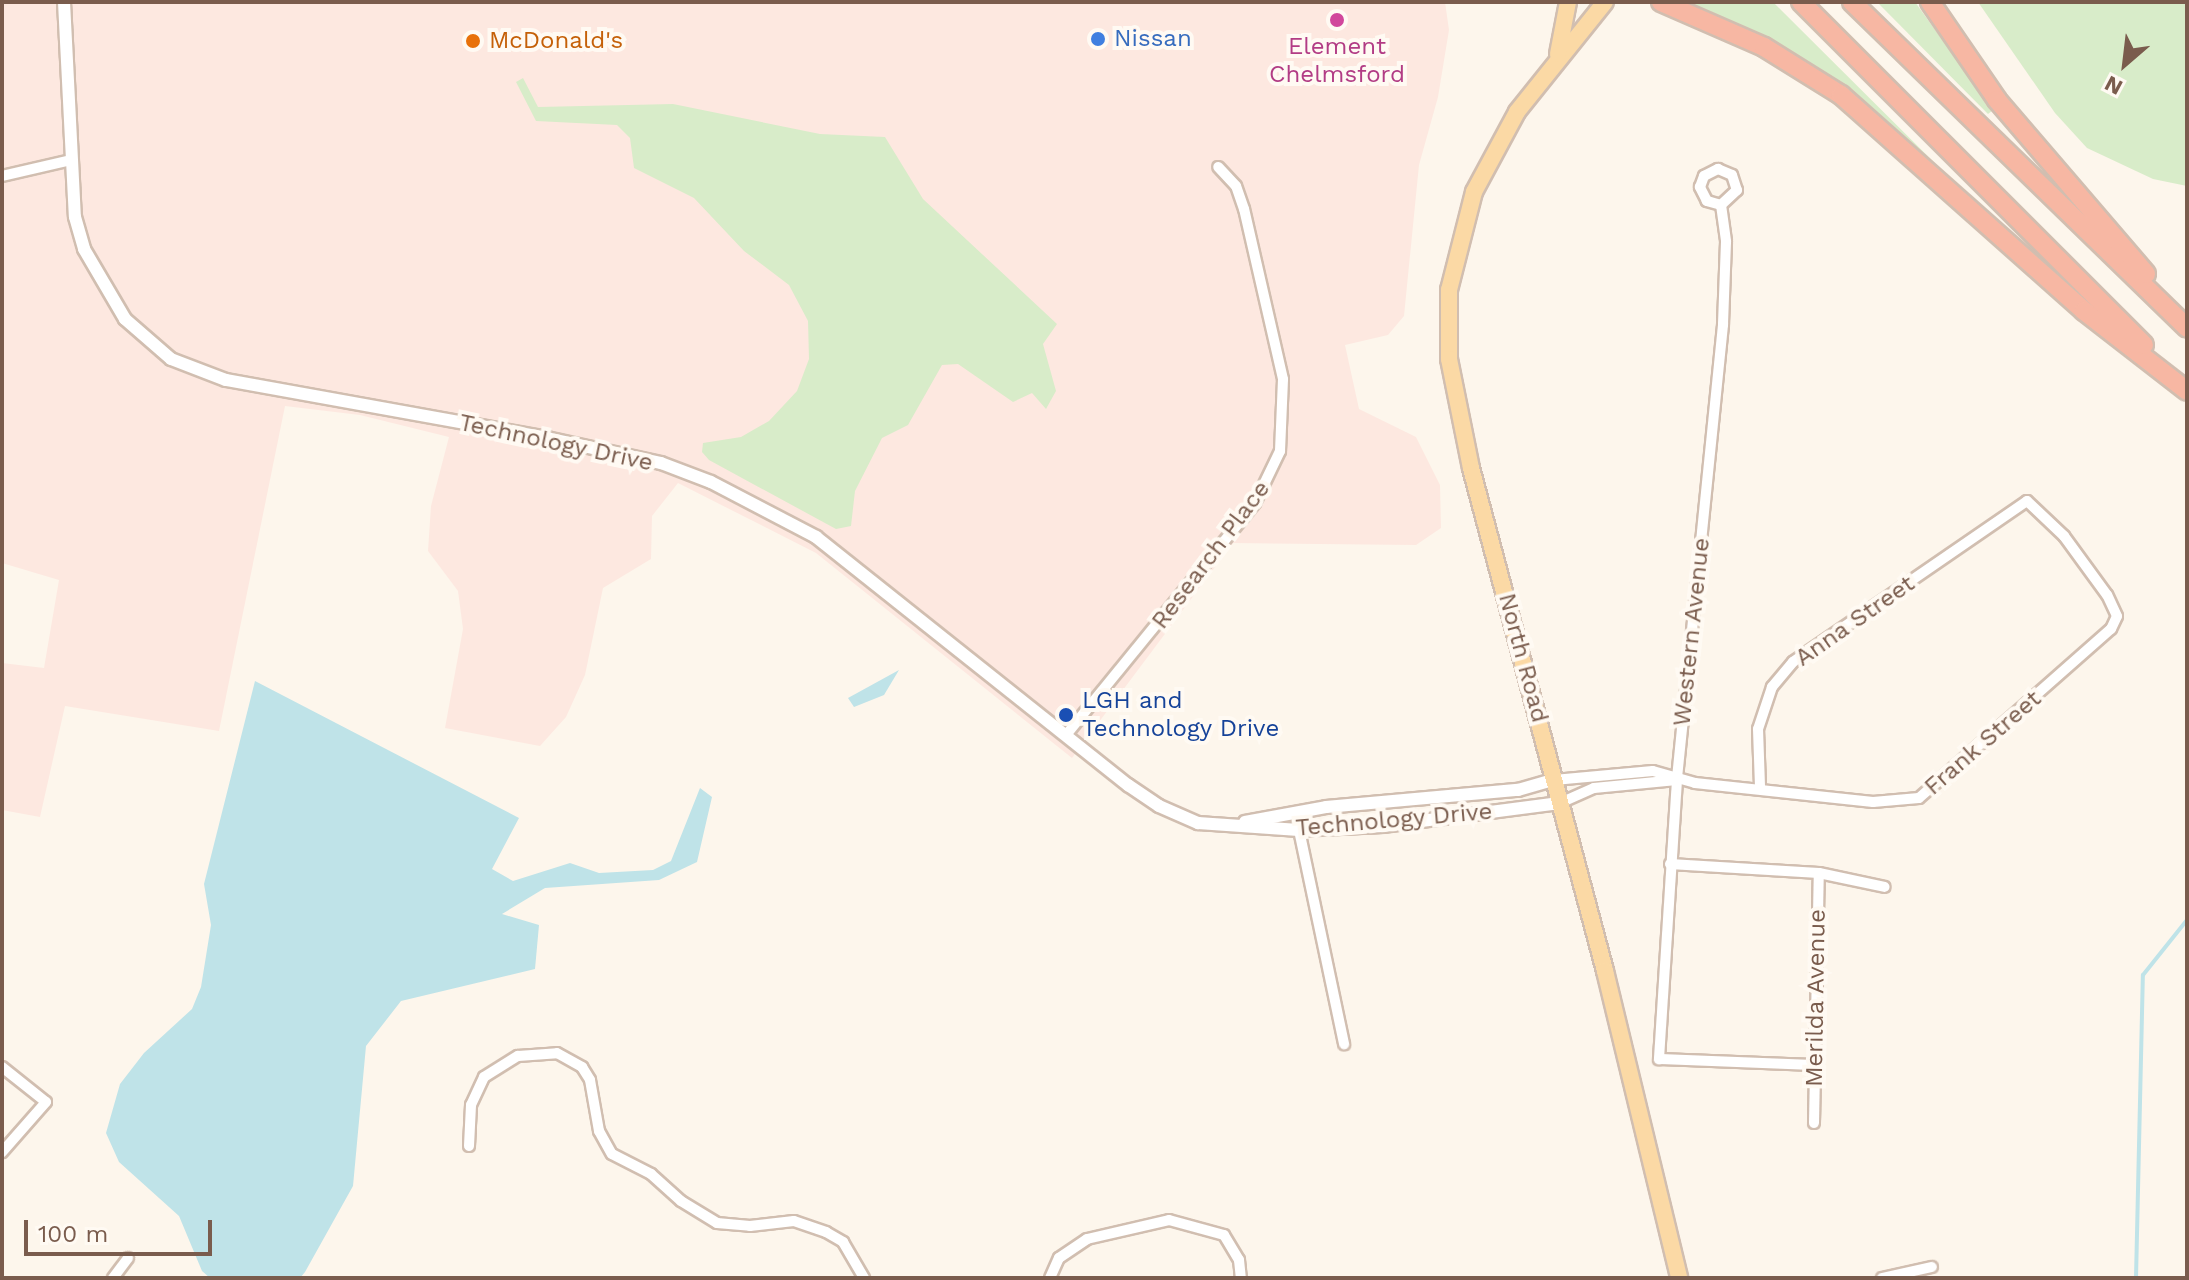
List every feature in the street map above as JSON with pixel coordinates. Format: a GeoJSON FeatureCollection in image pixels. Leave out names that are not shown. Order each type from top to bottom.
{"type":"FeatureCollection","features":[{"type":"Feature","properties":{"kind":"highway"},"geometry":{"type":"LineString","coordinates":[[1661,2],[1764,47],[1841,95],[2084,311],[2187,390]]}},
{"type":"Feature","properties":{"kind":"highway"},"geometry":{"type":"LineString","coordinates":[[1801,2],[2187,390]]}},
{"type":"Feature","properties":{"kind":"highway"},"geometry":{"type":"LineString","coordinates":[[1852,2],[2187,328]]}},
{"type":"Feature","properties":{"kind":"highway"},"geometry":{"type":"LineString","coordinates":[[1930,2],[1997,100],[2187,321]]}},
{"type":"Feature","properties":{"kind":"main road","name":"North Road"},"geometry":{"type":"LineString","coordinates":[[1558,56],[1568,2]]}},
{"type":"Feature","properties":{"kind":"main road","name":"North Road"},"geometry":{"type":"LineString","coordinates":[[1605,2],[1558,56],[1494,149],[1474,192],[1457,249],[1448,321],[1452,385],[1471,468],[1560,803],[1679,1278]]}},
{"type":"Feature","properties":{"kind":"street","name":"Technology Drive"},"geometry":{"type":"LineString","coordinates":[[64,2],[75,217],[96,277],[125,319],[171,359],[226,380],[586,446],[711,482],[770,508],[816,537],[1159,806],[1198,823],[1299,830],[1383,826],[1560,803]]}},
{"type":"Feature","properties":{"kind":"street"},"geometry":{"type":"LineString","coordinates":[[2,176],[71,160]]}},
{"type":"Feature","properties":{"kind":"street","name":"Research Place"},"geometry":{"type":"LineString","coordinates":[[1066,735],[1255,503],[1280,451],[1283,379],[1244,209],[1236,186],[1218,167]]}},
{"type":"Feature","properties":{"kind":"street","name":"Western Avenue"},"geometry":{"type":"LineString","coordinates":[[1721,205],[1726,242],[1723,325],[1677,780],[1659,1059],[1815,1065]]}},
{"type":"Feature","properties":{"kind":"street","name":"Frank Street"},"geometry":{"type":"LineString","coordinates":[[1560,803],[1594,788],[1677,780],[1873,802],[1919,798],[2083,656],[2117,616],[2064,536],[2027,501]]}},
{"type":"Feature","properties":{"kind":"street","name":"Anna Street"},"geometry":{"type":"LineString","coordinates":[[1760,787],[1758,729],[1772,687],[1793,662],[2027,501]]}},
{"type":"Feature","properties":{"kind":"street","name":"Frank Street"},"geometry":{"type":"LineString","coordinates":[[1554,780],[1653,771],[1677,780]]}},
{"type":"Feature","properties":{"kind":"street","name":"Technology Drive"},"geometry":{"type":"LineString","coordinates":[[1227,825],[1326,807],[1518,790],[1554,780]]}},
{"type":"Feature","properties":{"kind":"street"},"geometry":{"type":"LineString","coordinates":[[1299,830],[1344,1044]]}},
{"type":"Feature","properties":{"kind":"street"},"geometry":{"type":"LineString","coordinates":[[1670,864],[1819,873],[1885,887]]}},
{"type":"Feature","properties":{"kind":"street","name":"Merilda Avenue"},"geometry":{"type":"LineString","coordinates":[[1814,1123],[1819,873]]}},
{"type":"Feature","properties":{"kind":"street"},"geometry":{"type":"LineString","coordinates":[[469,1146],[471,1105],[484,1077],[518,1056],[557,1053],[582,1067],[595,1094],[599,1131],[624,1163],[651,1174],[681,1201],[717,1223],[750,1226],[794,1221],[826,1232],[843,1242],[864,1278]]}},
{"type":"Feature","properties":{"kind":"street"},"geometry":{"type":"LineString","coordinates":[[2,1067],[46,1102],[2,1152]]}},
{"type":"Feature","properties":{"kind":"street"},"geometry":{"type":"LineString","coordinates":[[1050,1278],[1059,1258],[1087,1239],[1169,1220],[1224,1235],[1239,1260],[1241,1278]]}},
{"type":"Feature","properties":{"kind":"street"},"geometry":{"type":"LineString","coordinates":[[113,1278],[128,1258]]}},
{"type":"Feature","properties":{"kind":"street"},"geometry":{"type":"LineString","coordinates":[[1882,1278],[1932,1267]]}},
{"type":"Feature","properties":{"kind":"shaded area"},"geometry":{"type":"Polygon","coordinates":[[[2,2],[1445,2],[1449,30],[1438,97],[1419,165],[1404,316],[1388,335],[1345,345],[1359,409],[1416,437],[1440,485],[1441,528],[1416,545],[1233,543],[1072,758],[816,553],[678,483],[652,516],[651,559],[603,588],[585,675],[566,717],[540,746],[445,728],[463,629],[458,591],[428,551],[431,506],[449,437],[360,415],[285,406],[219,731],[65,706],[40,817],[2,810],[2,663],[44,668],[59,580],[2,563],[2,2]]]}},
{"type":"Feature","properties":{"kind":"green space"},"geometry":{"type":"Polygon","coordinates":[[[1689,2],[1773,2],[1992,220],[1871,108],[1820,69],[1689,2]]]}},
{"type":"Feature","properties":{"kind":"green space"},"geometry":{"type":"Polygon","coordinates":[[[1877,2],[1915,2],[1993,110],[1988,114],[1877,2]]]}},
{"type":"Feature","properties":{"kind":"green space"},"geometry":{"type":"Polygon","coordinates":[[[1978,2],[2187,2],[2187,186],[2153,179],[2087,148],[2055,113],[1978,2]]]}},
{"type":"Feature","properties":{"kind":"green space"},"geometry":{"type":"Polygon","coordinates":[[[523,78],[538,107],[673,104],[820,134],[885,137],[923,199],[1057,324],[1043,344],[1056,391],[1046,409],[1032,393],[1013,402],[958,364],[942,365],[908,425],[882,438],[855,491],[851,526],[836,529],[709,460],[702,452],[703,443],[741,437],[769,421],[797,391],[809,359],[808,321],[789,285],[744,251],[694,198],[634,168],[630,138],[617,125],[536,121],[516,82],[523,78]]]}},
{"type":"Feature","properties":{"kind":"water"},"geometry":{"type":"Polygon","coordinates":[[[899,670],[884,695],[854,707],[848,698],[899,670]]]}},
{"type":"Feature","properties":{"kind":"water"},"geometry":{"type":"Polygon","coordinates":[[[255,681],[519,818],[492,869],[513,881],[570,863],[599,873],[653,870],[671,861],[700,788],[712,797],[697,862],[659,880],[545,888],[502,914],[539,925],[535,969],[401,1001],[366,1046],[353,1186],[305,1272],[300,1278],[210,1278],[202,1271],[179,1216],[119,1162],[106,1133],[120,1084],[144,1053],[192,1009],[201,987],[211,925],[204,884],[255,681]]]}},
{"type":"Feature","properties":{"kind":"waterway"},"geometry":{"type":"LineString","coordinates":[[2136,1278],[2143,975],[2187,920]]}},
{"type":"Feature","properties":{"kind":"place","name":"Element Chelmsford"},"geometry":{"type":"Point","coordinates":[1337,20]}},
{"type":"Feature","properties":{"kind":"place","name":"Nissan"},"geometry":{"type":"Point","coordinates":[1098,39]}},
{"type":"Feature","properties":{"kind":"place","name":"McDonald's"},"geometry":{"type":"Point","coordinates":[473,41]}},
{"type":"Feature","properties":{"kind":"place","name":"LGH and Technology Drive"},"geometry":{"type":"Point","coordinates":[1066,715]}}]}
